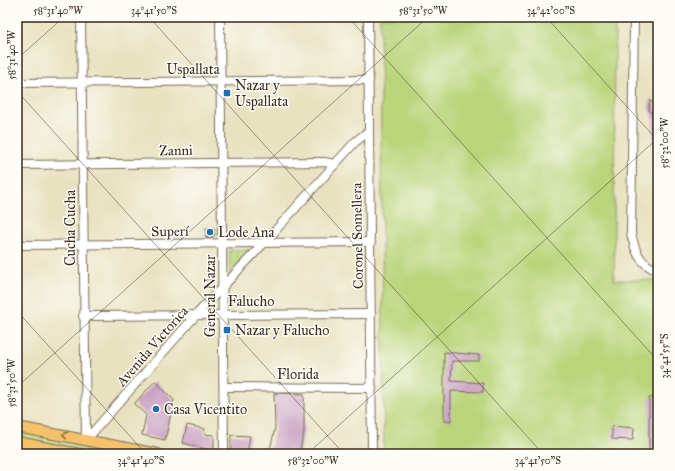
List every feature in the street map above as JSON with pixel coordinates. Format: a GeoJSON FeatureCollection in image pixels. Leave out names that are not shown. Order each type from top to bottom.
{"type":"FeatureCollection","features":[{"type":"Feature","properties":{"kind":"main road"},"geometry":{"type":"LineString","coordinates":[[17,427],[86,440],[118,450],[158,454]]}},
{"type":"Feature","properties":{"kind":"main road"},"geometry":{"type":"LineString","coordinates":[[17,442],[36,450],[80,454]]}},
{"type":"Feature","properties":{"kind":"street","name":"Cucha Cucha"},"geometry":{"type":"LineString","coordinates":[[81,17],[83,316],[86,440]]}},
{"type":"Feature","properties":{"kind":"street","name":"General Nazar"},"geometry":{"type":"LineString","coordinates":[[220,17],[224,454]]}},
{"type":"Feature","properties":{"kind":"street","name":"Coronel Somellera"},"geometry":{"type":"LineString","coordinates":[[368,17],[372,454]]}},
{"type":"Feature","properties":{"kind":"street"},"geometry":{"type":"LineString","coordinates":[[634,17],[631,233],[636,253],[641,261],[658,271]]}},
{"type":"Feature","properties":{"kind":"street","name":"Uspallata"},"geometry":{"type":"LineString","coordinates":[[17,83],[368,80]]}},
{"type":"Feature","properties":{"kind":"street","name":"Avenida Victorica"},"geometry":{"type":"LineString","coordinates":[[86,440],[196,315],[265,242],[355,142],[368,130]]}},
{"type":"Feature","properties":{"kind":"street","name":"Zanni"},"geometry":{"type":"LineString","coordinates":[[17,165],[222,162],[324,162],[335,164]]}},
{"type":"Feature","properties":{"kind":"street","name":"Superí"},"geometry":{"type":"LineString","coordinates":[[17,246],[83,246],[223,242],[371,242]]}},
{"type":"Feature","properties":{"kind":"street","name":"Falucho"},"geometry":{"type":"LineString","coordinates":[[83,316],[371,314]]}},
{"type":"Feature","properties":{"kind":"street","name":"Florida"},"geometry":{"type":"LineString","coordinates":[[224,387],[372,388]]}},
{"type":"Feature","properties":{"kind":"green space"},"geometry":{"type":"Polygon","coordinates":[[[380,17],[615,17],[614,280],[658,280],[658,454],[384,454],[380,17]]]}},
{"type":"Feature","properties":{"kind":"green space"},"geometry":{"type":"Polygon","coordinates":[[[229,250],[252,250],[230,274],[229,250]]]}},
{"type":"Feature","properties":{"kind":"green space"},"geometry":{"type":"Polygon","coordinates":[[[17,430],[108,449],[106,454],[100,454],[17,438],[17,430]]]}},
{"type":"Feature","properties":{"kind":"building"},"geometry":{"type":"Polygon","coordinates":[[[650,100],[658,111],[658,145],[653,145],[653,116],[649,110],[650,100]]]}},
{"type":"Feature","properties":{"kind":"building","name":"Lode Ana"},"geometry":{"type":"Polygon","coordinates":[[[206,228],[214,228],[215,235],[211,238],[206,238],[206,228]]]}},
{"type":"Feature","properties":{"kind":"building"},"geometry":{"type":"Polygon","coordinates":[[[444,352],[479,355],[479,361],[452,361],[451,381],[483,383],[483,392],[451,391],[451,421],[444,421],[444,352]]]}},
{"type":"Feature","properties":{"kind":"building","name":"Casa Vicentito"},"geometry":{"type":"Polygon","coordinates":[[[155,381],[174,400],[165,440],[142,435],[146,415],[134,404],[155,381]]]}},
{"type":"Feature","properties":{"kind":"building"},"geometry":{"type":"Polygon","coordinates":[[[274,393],[304,394],[304,432],[299,454],[269,454],[275,428],[274,393]]]}},
{"type":"Feature","properties":{"kind":"building"},"geometry":{"type":"Polygon","coordinates":[[[658,397],[658,454],[649,454],[649,398],[658,397]]]}},
{"type":"Feature","properties":{"kind":"building"},"geometry":{"type":"Polygon","coordinates":[[[187,425],[205,429],[204,434],[214,435],[214,451],[183,443],[187,425]]]}},
{"type":"Feature","properties":{"kind":"building"},"geometry":{"type":"Polygon","coordinates":[[[612,426],[634,428],[633,440],[612,439],[612,426]]]}},
{"type":"Feature","properties":{"kind":"building"},"geometry":{"type":"Polygon","coordinates":[[[231,435],[250,436],[247,454],[233,454],[231,450],[231,435]]]}},
{"type":"Feature","properties":{"kind":"place","name":"Nazar y Uspallata"},"geometry":{"type":"Point","coordinates":[227,93]}},
{"type":"Feature","properties":{"kind":"place","name":"Lode Ana"},"geometry":{"type":"Point","coordinates":[210,232]}},
{"type":"Feature","properties":{"kind":"place","name":"Nazar y Falucho"},"geometry":{"type":"Point","coordinates":[227,330]}},
{"type":"Feature","properties":{"kind":"place","name":"Casa Vicentito"},"geometry":{"type":"Point","coordinates":[156,409]}}]}
